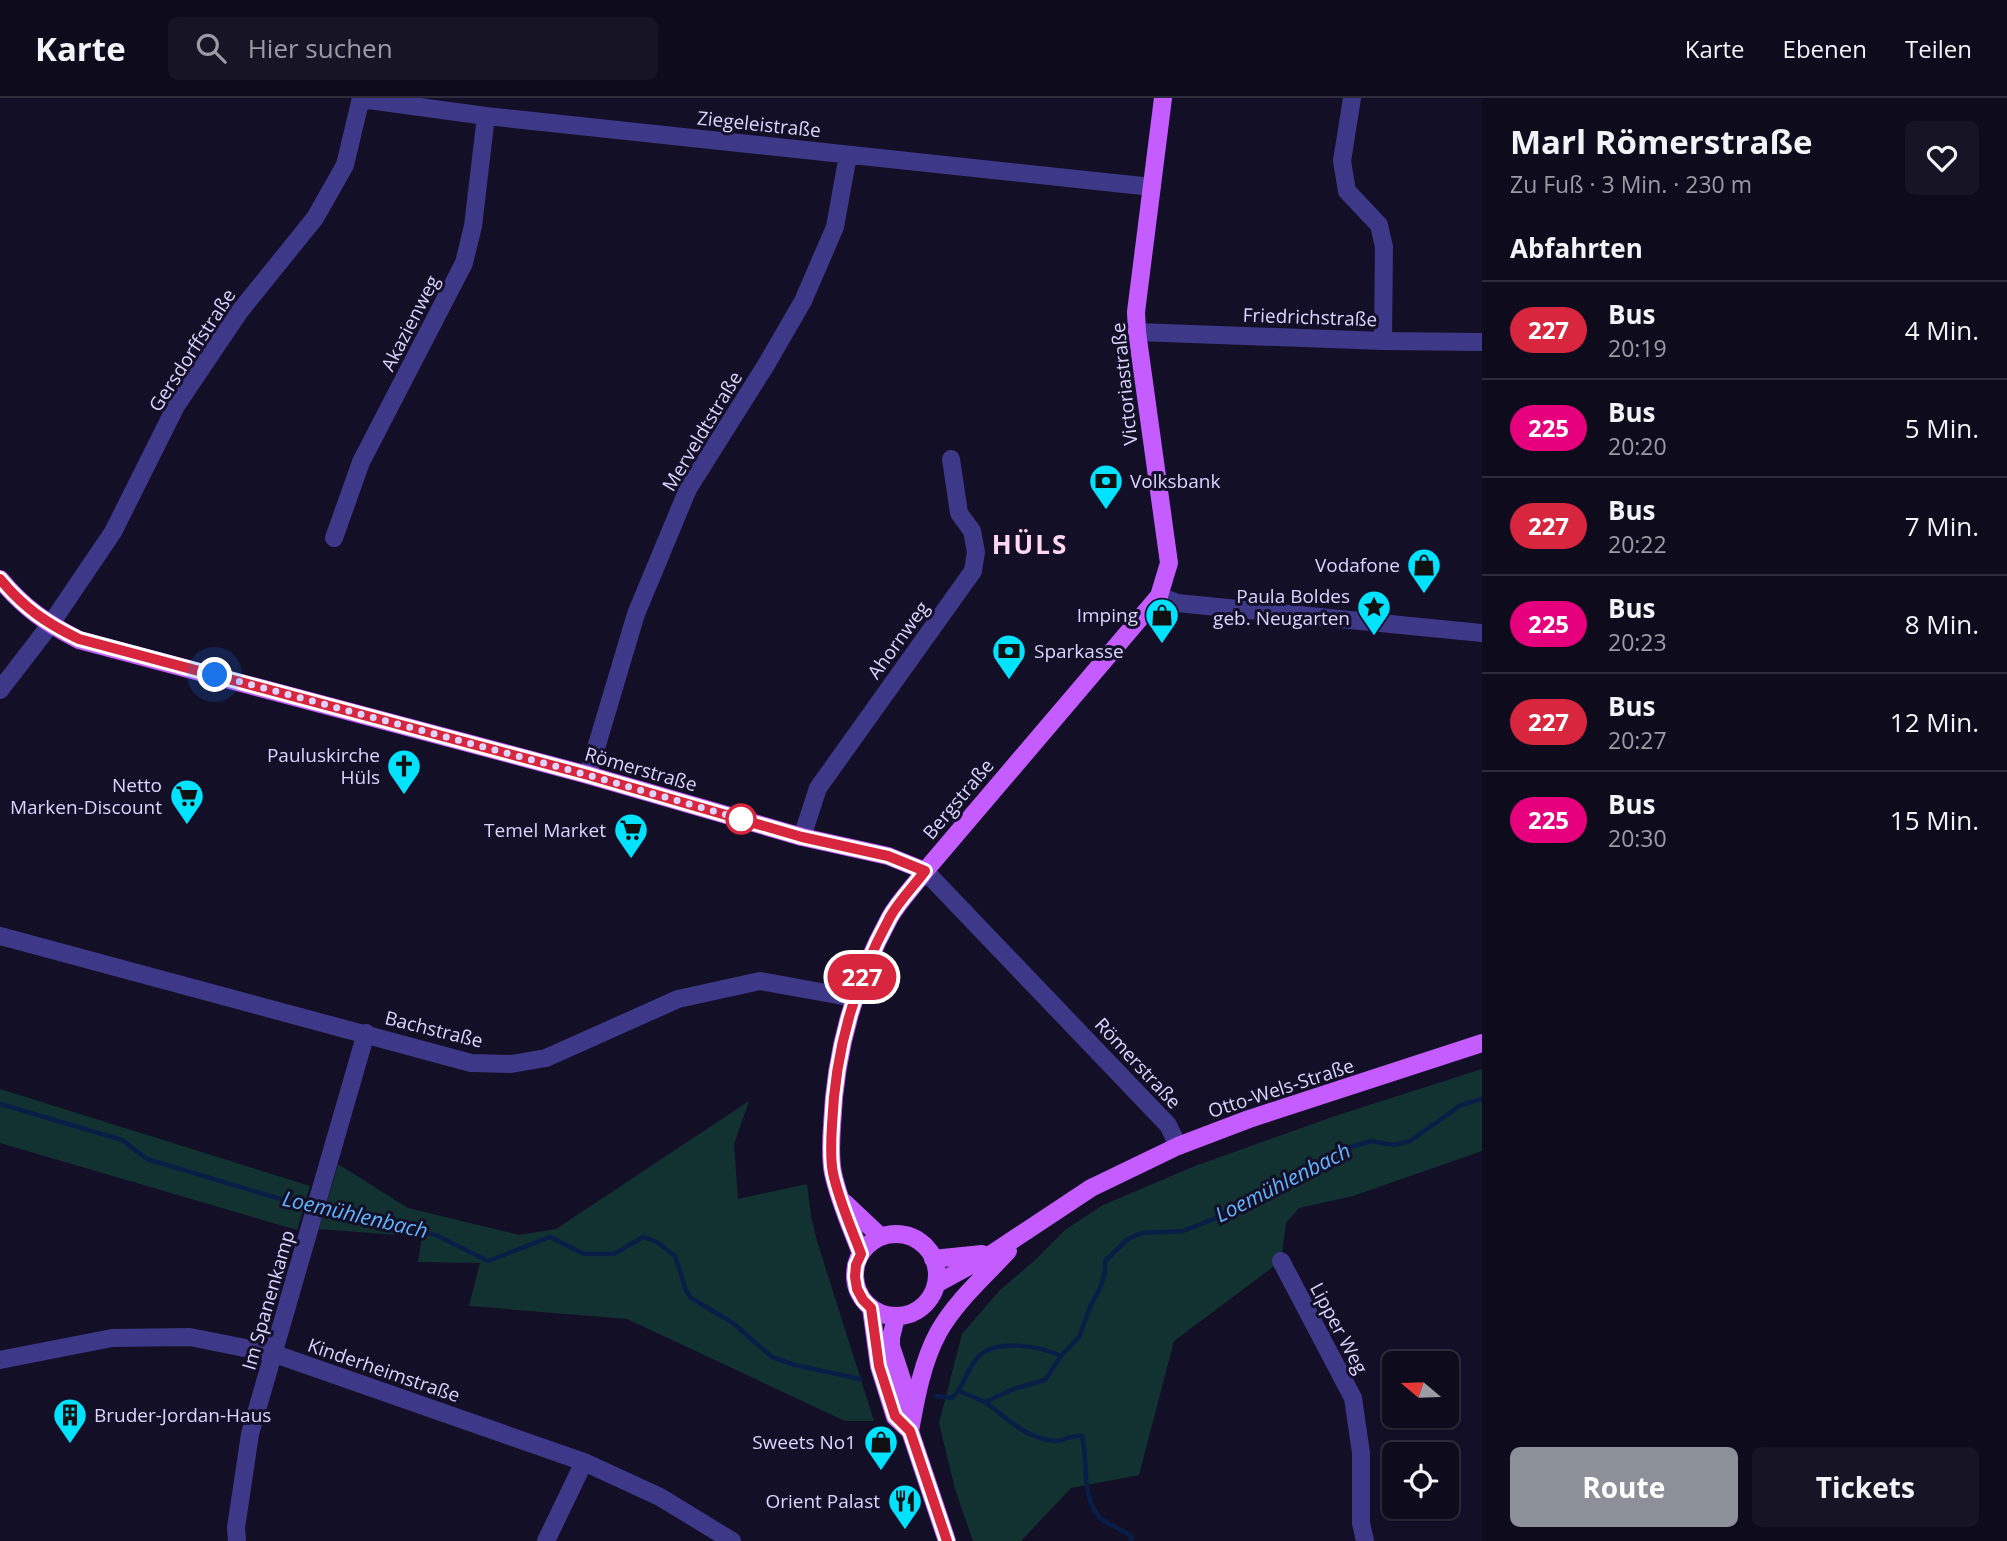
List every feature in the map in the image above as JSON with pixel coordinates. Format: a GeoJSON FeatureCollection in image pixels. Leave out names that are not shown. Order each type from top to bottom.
{"type":"FeatureCollection","features":[{"type":"Feature","properties":{"kind":"main road","name":"Victoriastraße"},"geometry":{"type":"LineString","coordinates":[[1162,588],[1169,563],[1136,312],[1163,98]]}},
{"type":"Feature","properties":{"kind":"main road","name":"Römerstraße"},"geometry":{"type":"LineString","coordinates":[[0,579],[19,601],[50,625],[79,639],[588,775],[802,837],[888,856],[925,871]]}},
{"type":"Feature","properties":{"kind":"main road","name":"Bergstraße"},"geometry":{"type":"LineString","coordinates":[[861,1254],[840,1198],[831,1152],[834,1094],[854,998],[868,961],[891,914],[1162,588]]}},
{"type":"Feature","properties":{"kind":"main road","name":"Otto-Wels-Straße"},"geometry":{"type":"LineString","coordinates":[[936,1284],[993,1253],[1091,1188],[1178,1146],[1239,1122],[1482,1043]]}},
{"type":"Feature","properties":{"kind":"main road"},"geometry":{"type":"LineString","coordinates":[[840,1198],[881,1237]]}},
{"type":"Feature","properties":{"kind":"main road"},"geometry":{"type":"LineString","coordinates":[[910,1431],[923,1369],[938,1333],[956,1306],[1026,1232]]}},
{"type":"Feature","properties":{"kind":"main road"},"geometry":{"type":"LineString","coordinates":[[896,1234],[911,1237],[924,1246],[933,1259],[936,1284],[931,1297],[922,1307],[910,1314],[896,1317],[883,1314],[871,1308],[857,1289],[856,1265],[861,1254],[881,1237],[896,1234]]}},
{"type":"Feature","properties":{"kind":"main road","name":"Otto-Wels-Straße"},"geometry":{"type":"LineString","coordinates":[[933,1259],[993,1253]]}},
{"type":"Feature","properties":{"kind":"main road"},"geometry":{"type":"LineString","coordinates":[[871,1308],[879,1366],[895,1416],[910,1431]]}},
{"type":"Feature","properties":{"kind":"main road"},"geometry":{"type":"LineString","coordinates":[[896,1317],[891,1346],[908,1398],[910,1431],[947,1541]]}},
{"type":"Feature","properties":{"kind":"street"},"geometry":{"type":"LineString","coordinates":[[1352,98],[1342,161],[1347,191],[1379,225],[1384,247],[1383,341]]}},
{"type":"Feature","properties":{"kind":"street","name":"Ziegeleistraße"},"geometry":{"type":"LineString","coordinates":[[361,99],[486,116],[1152,187]]}},
{"type":"Feature","properties":{"kind":"street","name":"Gersdorffstraße"},"geometry":{"type":"LineString","coordinates":[[0,690],[50,625],[113,532],[176,406],[240,311],[315,218],[345,165],[361,99]]}},
{"type":"Feature","properties":{"kind":"street","name":"Akazienweg"},"geometry":{"type":"LineString","coordinates":[[334,538],[361,462],[464,263],[473,226],[486,116]]}},
{"type":"Feature","properties":{"kind":"street","name":"Merveldtstraße"},"geometry":{"type":"LineString","coordinates":[[588,775],[636,614],[688,489],[766,366],[803,301],[835,227],[848,155]]}},
{"type":"Feature","properties":{"kind":"street","name":"Friedrichstraße"},"geometry":{"type":"LineString","coordinates":[[1137,332],[1482,342]]}},
{"type":"Feature","properties":{"kind":"street","name":"Ahornweg"},"geometry":{"type":"LineString","coordinates":[[802,837],[818,788],[973,571],[975,552],[972,531],[959,513],[951,459]]}},
{"type":"Feature","properties":{"kind":"street"},"geometry":{"type":"LineString","coordinates":[[1162,588],[1177,603],[1482,633]]}},
{"type":"Feature","properties":{"kind":"street","name":"Römerstraße"},"geometry":{"type":"LineString","coordinates":[[925,871],[1168,1125],[1178,1146]]}},
{"type":"Feature","properties":{"kind":"street","name":"Bachstraße"},"geometry":{"type":"LineString","coordinates":[[0,936],[471,1063],[511,1063],[546,1058],[678,999],[760,981],[854,998]]}},
{"type":"Feature","properties":{"kind":"street","name":"Im Spanenkamp"},"geometry":{"type":"LineString","coordinates":[[237,1541],[236,1528],[250,1434],[366,1033]]}},
{"type":"Feature","properties":{"kind":"street","name":"Lipper Weg"},"geometry":{"type":"LineString","coordinates":[[1281,1261],[1353,1398],[1361,1452],[1361,1523],[1365,1541]]}},
{"type":"Feature","properties":{"kind":"street","name":"Kinderheimstraße"},"geometry":{"type":"LineString","coordinates":[[0,1360],[112,1338],[190,1337],[275,1354],[584,1462],[660,1497],[732,1541]]}},
{"type":"Feature","properties":{"kind":"street"},"geometry":{"type":"LineString","coordinates":[[546,1541],[584,1462]]}},
{"type":"Feature","properties":{"kind":"green space"},"geometry":{"type":"Polygon","coordinates":[[[1482,1069],[1482,1151],[1353,1196],[1299,1208],[1286,1223],[1281,1261],[1174,1341],[1139,1475],[1071,1488],[1021,1541],[973,1541],[955,1489],[939,1423],[962,1334],[999,1291],[1065,1230],[1103,1205],[1195,1166],[1335,1116],[1482,1069]]]}},
{"type":"Feature","properties":{"kind":"green space"},"geometry":{"type":"Polygon","coordinates":[[[0,1089],[310,1186],[297,1230],[0,1143],[0,1089]]]}},
{"type":"Feature","properties":{"kind":"green space"},"geometry":{"type":"Polygon","coordinates":[[[749,1101],[734,1144],[738,1199],[807,1184],[817,1241],[874,1421],[845,1421],[627,1319],[469,1306],[480,1263],[418,1262],[422,1237],[319,1229],[338,1164],[408,1208],[519,1235],[556,1229],[749,1101]]]}},
{"type":"Feature","properties":{"kind":"waterway","name":"Loemühlenbach"},"geometry":{"type":"LineString","coordinates":[[936,1396],[952,1398],[978,1357],[996,1347],[1030,1347],[1061,1356],[1079,1337],[1100,1288],[1105,1261],[1128,1239],[1141,1233],[1183,1231],[1216,1218],[1237,1205],[1294,1180],[1338,1151],[1371,1141],[1394,1145],[1410,1141],[1461,1105],[1482,1099]]}},
{"type":"Feature","properties":{"kind":"waterway","name":"Loemühlenbach"},"geometry":{"type":"LineString","coordinates":[[0,1104],[122,1140],[147,1159],[310,1208]]}},
{"type":"Feature","properties":{"kind":"waterway","name":"Loemühlenbach"},"geometry":{"type":"LineString","coordinates":[[319,1210],[359,1221],[436,1235],[488,1261],[550,1237],[584,1254],[614,1254],[643,1237],[657,1242],[675,1256],[691,1298],[733,1323],[772,1357],[795,1365],[860,1379]]}},
{"type":"Feature","properties":{"kind":"waterway","name":"Loemühlenbach"},"geometry":{"type":"LineString","coordinates":[[959,1391],[985,1402],[1016,1388],[1045,1380],[1061,1356]]}},
{"type":"Feature","properties":{"kind":"waterway"},"geometry":{"type":"LineString","coordinates":[[985,1402],[1017,1427],[1035,1436],[1055,1441],[1082,1436],[1087,1488],[1093,1508],[1102,1520],[1132,1537],[1131,1541]]}},
{"type":"Feature","properties":{"kind":"bus line","name":"227"},"geometry":{"type":"LineString","coordinates":[[0,579],[26,607],[50,625],[79,639],[588,775],[802,837],[888,856],[925,871],[891,914],[868,961],[854,998],[834,1094],[831,1152],[840,1198],[861,1254],[855,1277],[857,1289],[871,1308],[879,1366],[895,1416],[910,1431],[947,1541]]}},
{"type":"Feature","properties":{"kind":"place","name":"Volksbank"},"geometry":{"type":"Point","coordinates":[1106,511]}},
{"type":"Feature","properties":{"kind":"place","name":"Vodafone"},"geometry":{"type":"Point","coordinates":[1424,595]}},
{"type":"Feature","properties":{"kind":"place","name":"Paula Boldes geb. Neugarten"},"geometry":{"type":"Point","coordinates":[1374,637]}},
{"type":"Feature","properties":{"kind":"place","name":"Imping"},"geometry":{"type":"Point","coordinates":[1162,645]}},
{"type":"Feature","properties":{"kind":"place","name":"Sparkasse"},"geometry":{"type":"Point","coordinates":[1009,681]}},
{"type":"Feature","properties":{"kind":"place","name":"Pauluskirche Hüls"},"geometry":{"type":"Point","coordinates":[404,796]}},
{"type":"Feature","properties":{"kind":"place","name":"Netto Marken-Discount"},"geometry":{"type":"Point","coordinates":[187,826]}},
{"type":"Feature","properties":{"kind":"place","name":"Temel Market"},"geometry":{"type":"Point","coordinates":[631,860]}},
{"type":"Feature","properties":{"kind":"place","name":"Bruder-Jordan-Haus"},"geometry":{"type":"Point","coordinates":[70,1445]}},
{"type":"Feature","properties":{"kind":"place","name":"Sweets No1"},"geometry":{"type":"Point","coordinates":[881,1472]}},
{"type":"Feature","properties":{"kind":"place","name":"Orient Palast"},"geometry":{"type":"Point","coordinates":[905,1531]}},
{"type":"Feature","properties":{"kind":"district","name":"HÜLS"},"geometry":{"type":"Point","coordinates":[1030,545]}},
{"type":"Feature","properties":{"kind":"route"},"geometry":{"type":"LineString","coordinates":[[215,675],[741,819]]}}]}
